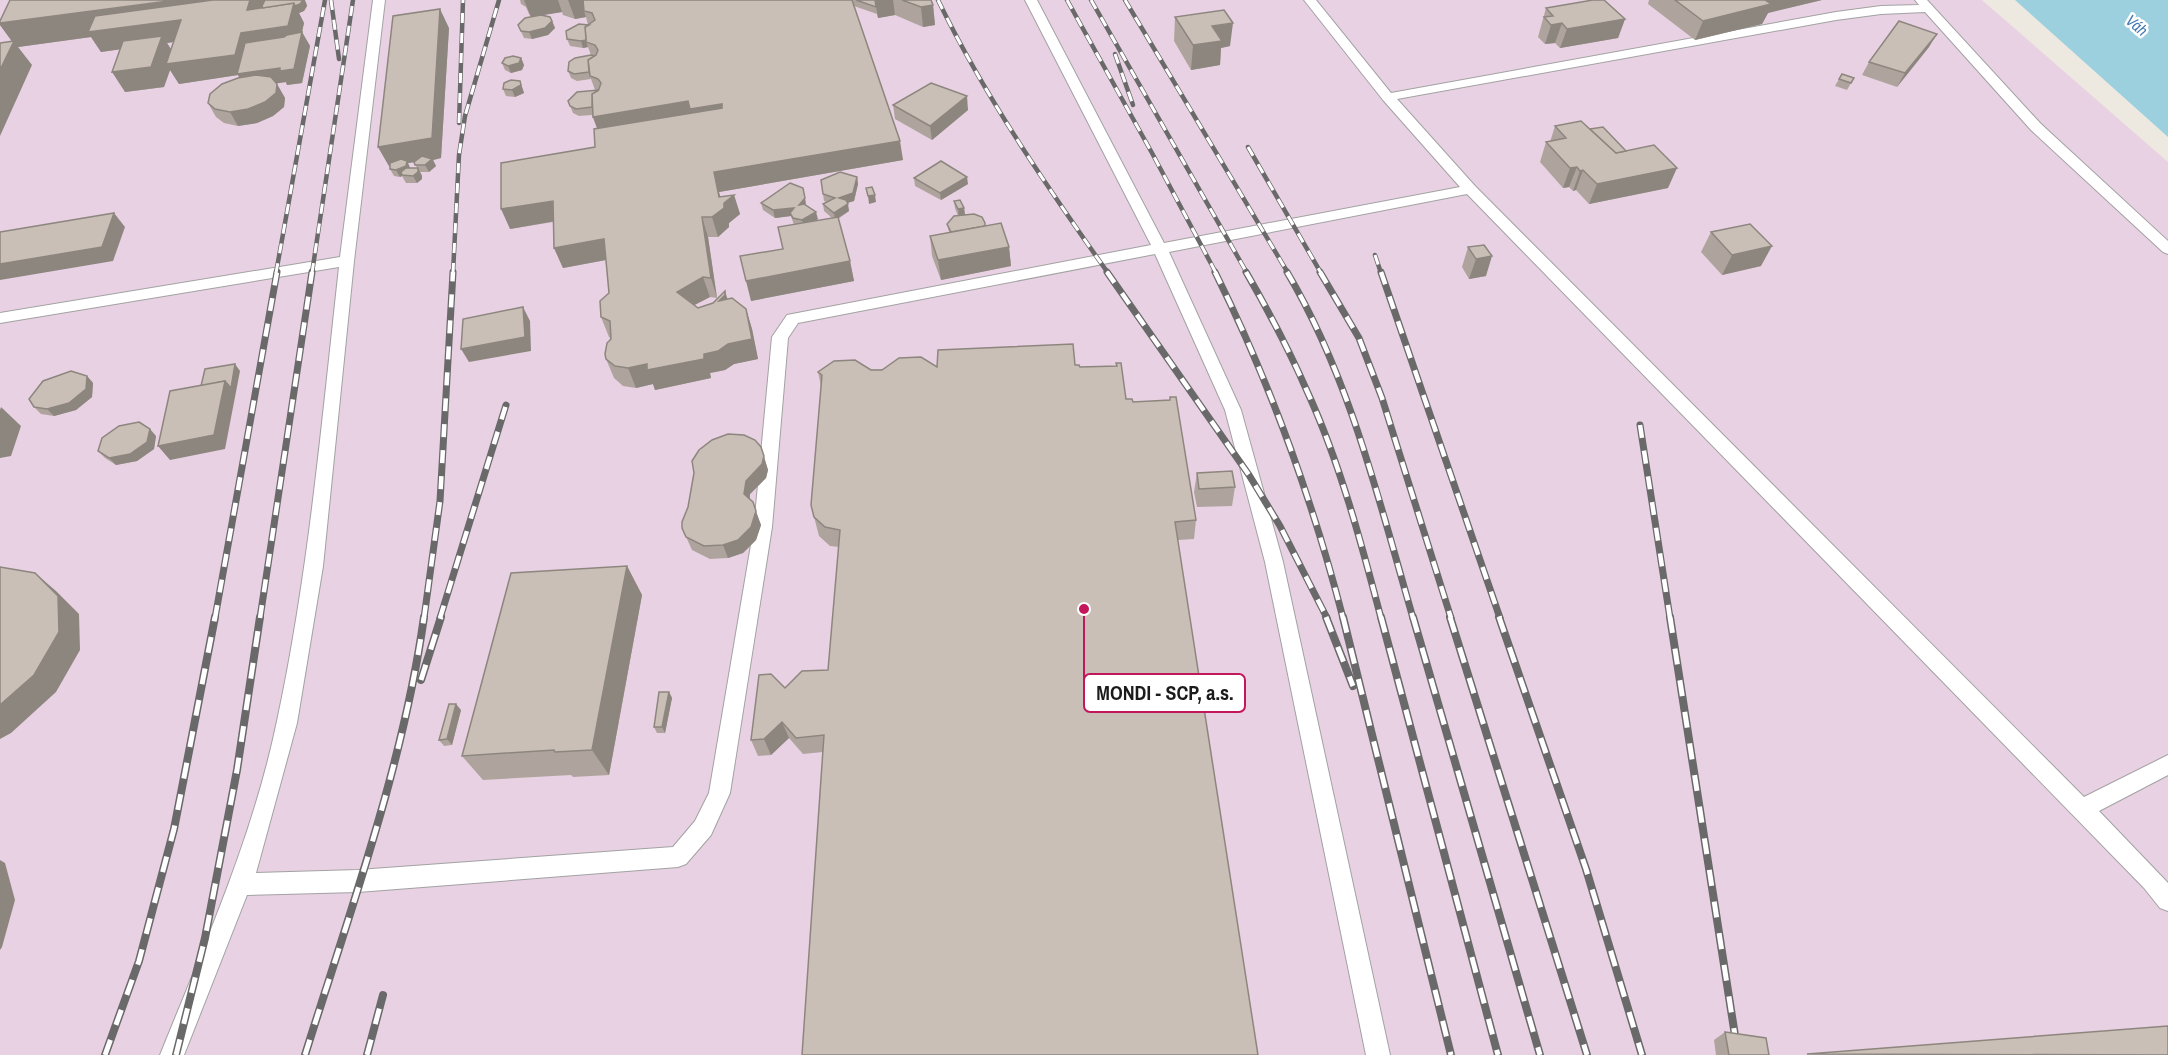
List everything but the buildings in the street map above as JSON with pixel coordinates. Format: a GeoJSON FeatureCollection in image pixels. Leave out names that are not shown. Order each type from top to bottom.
{"type":"FeatureCollection","features":[{"type":"Feature","properties":{"kind":"lane"},"geometry":{"type":"LineString","coordinates":[[171,1055],[249,862],[287,723],[314,566],[347,261],[379,0]]}},
{"type":"Feature","properties":{"kind":"lane"},"geometry":{"type":"LineString","coordinates":[[1031,0],[1160,249],[1233,410],[1274,562],[1378,1055]]}},
{"type":"Feature","properties":{"kind":"lane"},"geometry":{"type":"LineString","coordinates":[[1310,0],[1388,97],[1470,189],[2152,880],[2168,900]]}},
{"type":"Feature","properties":{"kind":"lane"},"geometry":{"type":"LineString","coordinates":[[1388,97],[1836,16],[1925,4],[2036,127],[2168,249]]}},
{"type":"Feature","properties":{"kind":"lane"},"geometry":{"type":"LineString","coordinates":[[240,885],[358,881],[678,857],[703,828],[719,793],[763,527],[780,337],[793,319],[1470,189]]}},
{"type":"Feature","properties":{"kind":"lane"},"geometry":{"type":"LineString","coordinates":[[0,318],[347,261]]}},
{"type":"Feature","properties":{"kind":"lane"},"geometry":{"type":"LineString","coordinates":[[2082,809],[2168,765]]}},
{"type":"Feature","properties":{"kind":"shaded area"},"geometry":{"type":"Polygon","coordinates":[[[0,0],[1982,0],[2168,162],[2168,1055],[0,1055],[0,0]]]}},
{"type":"Feature","properties":{"kind":"water","name":"Váh"},"geometry":{"type":"Polygon","coordinates":[[[2015,0],[2168,0],[2168,137],[2015,0]]]}},
{"type":"Feature","properties":{"kind":"railway"},"geometry":{"type":"LineString","coordinates":[[276,273],[325,0]]}},
{"type":"Feature","properties":{"kind":"railway"},"geometry":{"type":"LineString","coordinates":[[331,0],[339,59]]}},
{"type":"Feature","properties":{"kind":"railway"},"geometry":{"type":"LineString","coordinates":[[312,273],[353,0]]}},
{"type":"Feature","properties":{"kind":"railway"},"geometry":{"type":"LineString","coordinates":[[459,123],[463,0]]}},
{"type":"Feature","properties":{"kind":"railway"},"geometry":{"type":"LineString","coordinates":[[453,273],[459,155],[465,116],[499,0]]}},
{"type":"Feature","properties":{"kind":"railway"},"geometry":{"type":"LineString","coordinates":[[938,0],[996,106],[1039,174],[1108,273]]}},
{"type":"Feature","properties":{"kind":"railway"},"geometry":{"type":"LineString","coordinates":[[1067,0],[1216,273]]}},
{"type":"Feature","properties":{"kind":"railway"},"geometry":{"type":"LineString","coordinates":[[1091,0],[1247,273]]}},
{"type":"Feature","properties":{"kind":"railway"},"geometry":{"type":"LineString","coordinates":[[1125,0],[1288,273]]}},
{"type":"Feature","properties":{"kind":"railway"},"geometry":{"type":"LineString","coordinates":[[1115,54],[1133,105]]}},
{"type":"Feature","properties":{"kind":"railway"},"geometry":{"type":"LineString","coordinates":[[1248,147],[1321,273]]}},
{"type":"Feature","properties":{"kind":"railway"},"geometry":{"type":"LineString","coordinates":[[1375,255],[1381,273]]}},
{"type":"Feature","properties":{"kind":"railway"},"geometry":{"type":"LineString","coordinates":[[215,618],[277,272]]}},
{"type":"Feature","properties":{"kind":"railway"},"geometry":{"type":"LineString","coordinates":[[260,618],[312,272]]}},
{"type":"Feature","properties":{"kind":"railway"},"geometry":{"type":"LineString","coordinates":[[424,618],[440,501],[453,272]]}},
{"type":"Feature","properties":{"kind":"railway"},"geometry":{"type":"LineString","coordinates":[[1107,272],[1249,475],[1280,526],[1327,618]]}},
{"type":"Feature","properties":{"kind":"railway"},"geometry":{"type":"LineString","coordinates":[[1215,272],[1254,356],[1288,442],[1318,529],[1343,618]]}},
{"type":"Feature","properties":{"kind":"railway"},"geometry":{"type":"LineString","coordinates":[[1246,272],[1286,345],[1330,446],[1349,503],[1381,618]]}},
{"type":"Feature","properties":{"kind":"railway"},"geometry":{"type":"LineString","coordinates":[[1287,272],[1309,313],[1346,397],[1375,485],[1413,618]]}},
{"type":"Feature","properties":{"kind":"railway"},"geometry":{"type":"LineString","coordinates":[[1320,272],[1359,338],[1382,398],[1451,618]]}},
{"type":"Feature","properties":{"kind":"railway"},"geometry":{"type":"LineString","coordinates":[[1381,272],[1500,618]]}},
{"type":"Feature","properties":{"kind":"railway"},"geometry":{"type":"LineString","coordinates":[[440,618],[506,405]]}},
{"type":"Feature","properties":{"kind":"railway"},"geometry":{"type":"LineString","coordinates":[[1640,425],[1670,618]]}},
{"type":"Feature","properties":{"kind":"railway"},"geometry":{"type":"LineString","coordinates":[[105,1055],[139,961],[174,829],[215,617]]}},
{"type":"Feature","properties":{"kind":"railway"},"geometry":{"type":"LineString","coordinates":[[176,1055],[205,938],[237,770],[260,617]]}},
{"type":"Feature","properties":{"kind":"railway"},"geometry":{"type":"LineString","coordinates":[[305,1055],[374,838],[389,783],[415,673],[424,617]]}},
{"type":"Feature","properties":{"kind":"railway"},"geometry":{"type":"LineString","coordinates":[[421,680],[441,617]]}},
{"type":"Feature","properties":{"kind":"railway"},"geometry":{"type":"LineString","coordinates":[[1326,617],[1353,686]]}},
{"type":"Feature","properties":{"kind":"railway"},"geometry":{"type":"LineString","coordinates":[[1343,617],[1451,1055]]}},
{"type":"Feature","properties":{"kind":"railway"},"geometry":{"type":"LineString","coordinates":[[1381,617],[1498,1055]]}},
{"type":"Feature","properties":{"kind":"railway"},"geometry":{"type":"LineString","coordinates":[[1413,617],[1540,1055]]}},
{"type":"Feature","properties":{"kind":"railway"},"geometry":{"type":"LineString","coordinates":[[1450,617],[1587,1055]]}},
{"type":"Feature","properties":{"kind":"railway"},"geometry":{"type":"LineString","coordinates":[[1499,617],[1586,869],[1642,1055]]}},
{"type":"Feature","properties":{"kind":"railway"},"geometry":{"type":"LineString","coordinates":[[1670,617],[1738,1055]]}},
{"type":"Feature","properties":{"kind":"railway"},"geometry":{"type":"LineString","coordinates":[[367,1055],[383,995]]}},
{"type":"Feature","properties":{"kind":"place","name":"MONDI - SCP, a.s."},"geometry":{"type":"Point","coordinates":[1084,609]}}]}
